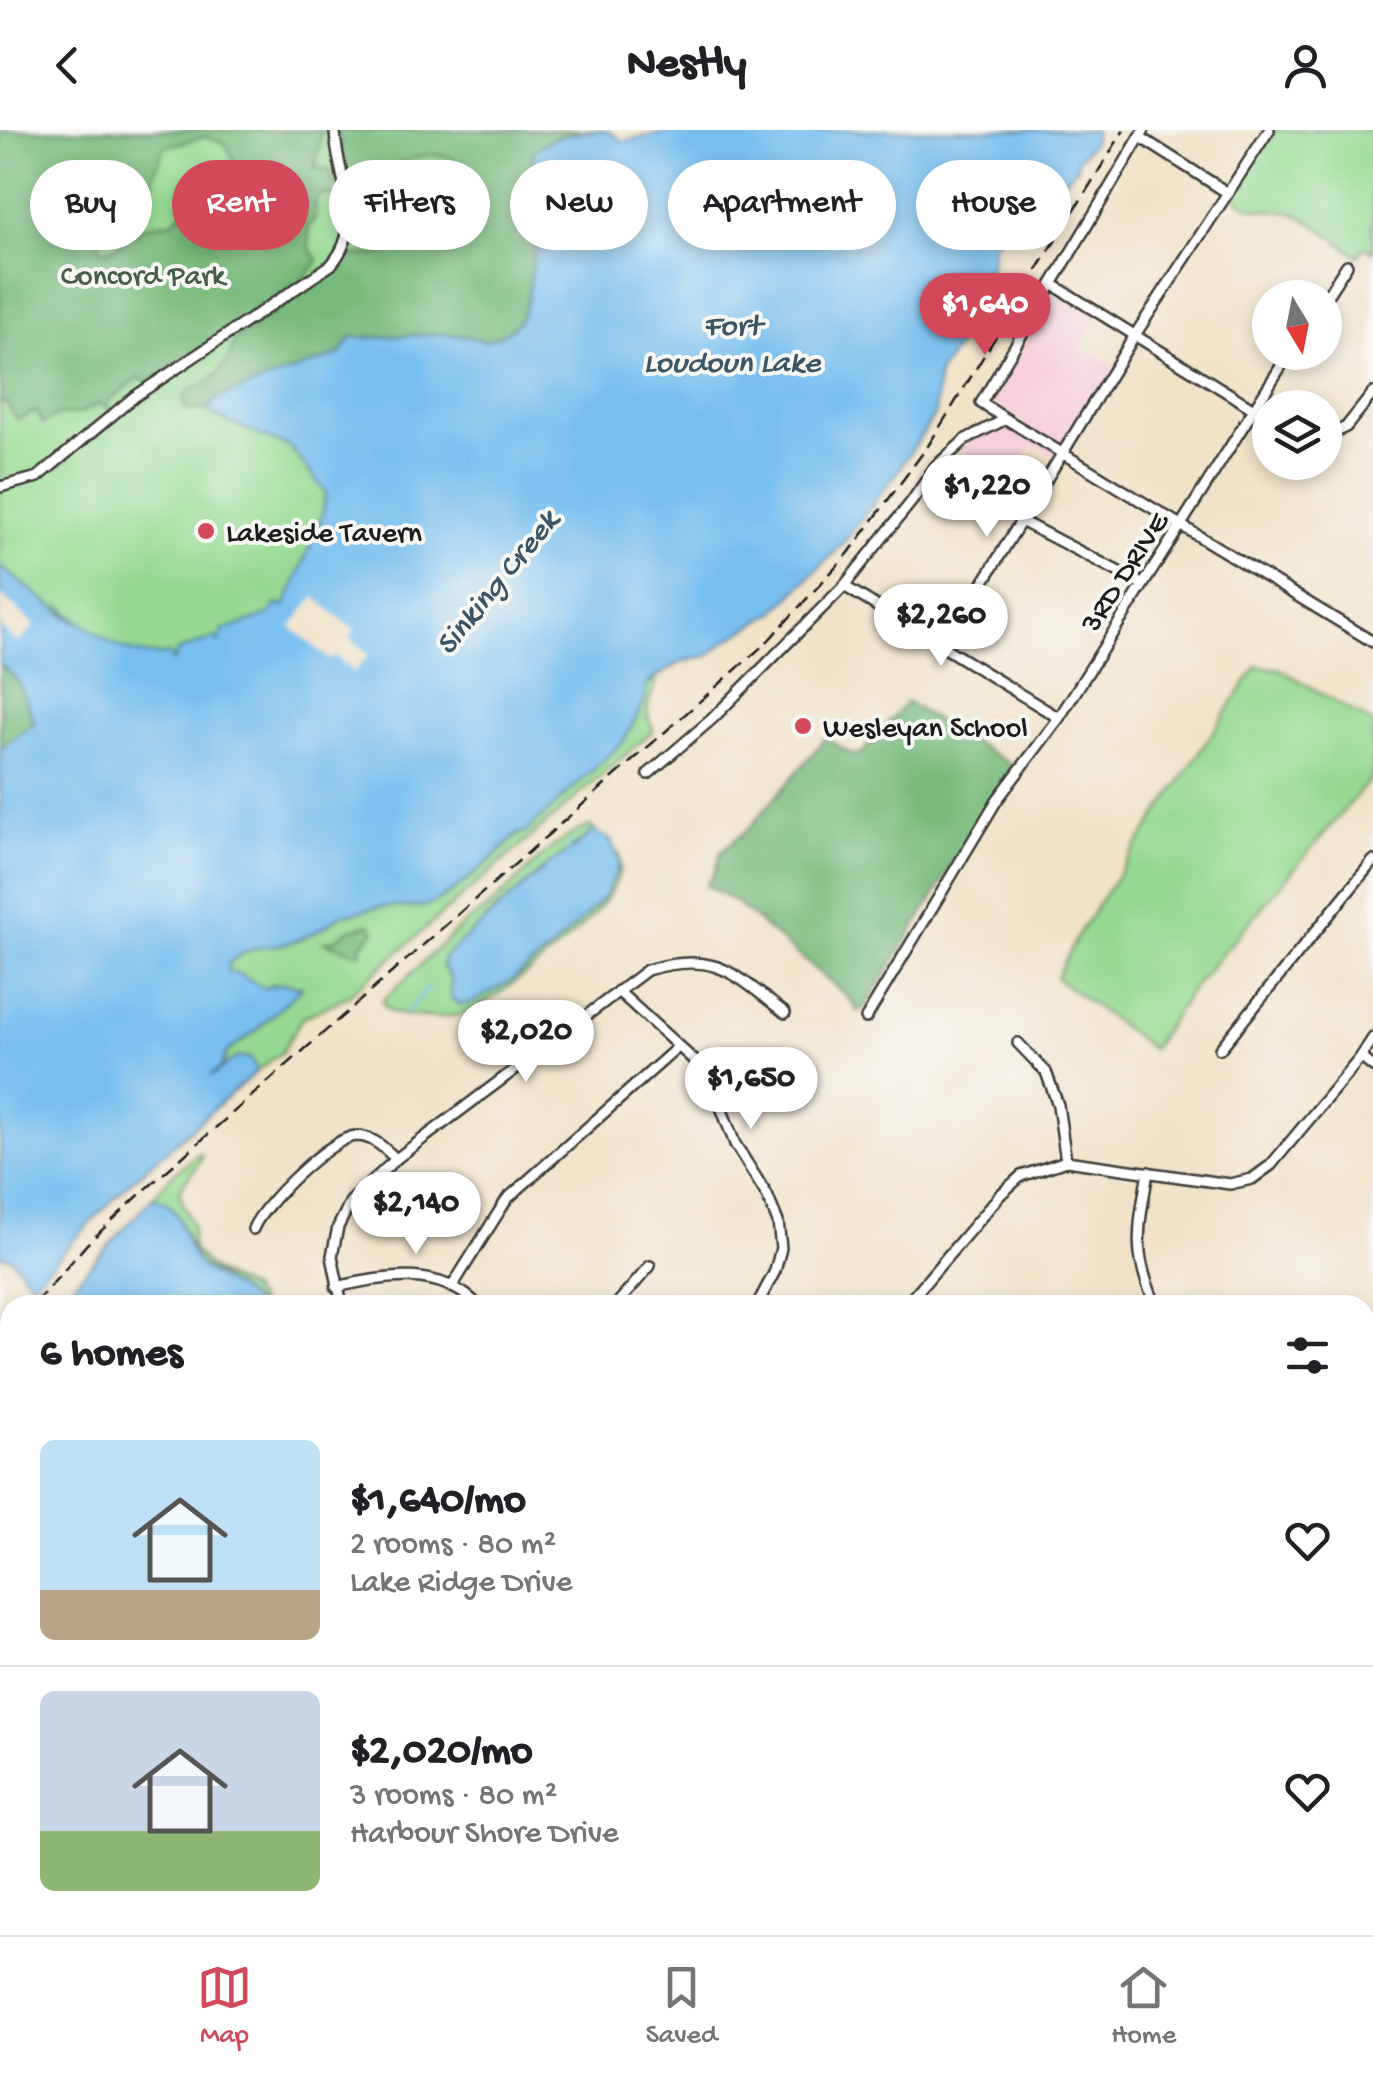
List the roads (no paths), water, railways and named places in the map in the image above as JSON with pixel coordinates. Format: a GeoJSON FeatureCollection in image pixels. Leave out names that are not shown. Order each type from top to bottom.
{"type":"FeatureCollection","features":[{"type":"Feature","properties":{"kind":"street"},"geometry":{"type":"LineString","coordinates":[[0,487],[38,477],[116,412],[316,278],[339,256],[350,231],[351,208],[338,161],[335,130]]}},
{"type":"Feature","properties":{"kind":"street"},"geometry":{"type":"LineString","coordinates":[[943,648],[1135,335],[1270,130]]}},
{"type":"Feature","properties":{"kind":"street"},"geometry":{"type":"LineString","coordinates":[[1228,194],[1142,134],[981,403],[1373,642]]}},
{"type":"Feature","properties":{"kind":"street"},"geometry":{"type":"LineString","coordinates":[[1337,280],[1347,265]]}},
{"type":"Feature","properties":{"kind":"street"},"geometry":{"type":"LineString","coordinates":[[1052,284],[1252,408]]}},
{"type":"Feature","properties":{"kind":"street"},"geometry":{"type":"LineString","coordinates":[[1342,428],[1373,393]]}},
{"type":"Feature","properties":{"kind":"street","name":"3RD DRIVE"},"geometry":{"type":"LineString","coordinates":[[866,1018],[997,800],[1059,718],[1252,411]]}},
{"type":"Feature","properties":{"kind":"street"},"geometry":{"type":"LineString","coordinates":[[648,774],[725,706],[844,586],[935,467],[966,439],[1006,418]]}},
{"type":"Feature","properties":{"kind":"street"},"geometry":{"type":"LineString","coordinates":[[1021,521],[1142,584]]}},
{"type":"Feature","properties":{"kind":"street"},"geometry":{"type":"LineString","coordinates":[[844,586],[1059,718]]}},
{"type":"Feature","properties":{"kind":"street"},"geometry":{"type":"LineString","coordinates":[[1220,1049],[1373,861]]}},
{"type":"Feature","properties":{"kind":"street"},"geometry":{"type":"LineString","coordinates":[[339,1295],[332,1256],[338,1227],[351,1201],[396,1159],[647,970],[694,961],[733,973],[785,1013]]}},
{"type":"Feature","properties":{"kind":"street"},"geometry":{"type":"LineString","coordinates":[[618,991],[708,1072],[735,1144],[768,1195],[778,1222],[781,1248],[762,1295]]}},
{"type":"Feature","properties":{"kind":"street"},"geometry":{"type":"LineString","coordinates":[[915,1295],[1021,1176],[1066,1162],[1230,1184],[1252,1179],[1271,1166],[1362,1057],[1373,1038]]}},
{"type":"Feature","properties":{"kind":"street"},"geometry":{"type":"LineString","coordinates":[[1018,1043],[1046,1072],[1058,1105],[1066,1162]]}},
{"type":"Feature","properties":{"kind":"street"},"geometry":{"type":"LineString","coordinates":[[453,1285],[507,1199],[678,1047]]}},
{"type":"Feature","properties":{"kind":"street"},"geometry":{"type":"LineString","coordinates":[[1362,1057],[1373,1068]]}},
{"type":"Feature","properties":{"kind":"street"},"geometry":{"type":"LineString","coordinates":[[253,1229],[260,1212],[332,1146],[354,1136],[377,1141],[396,1159]]}},
{"type":"Feature","properties":{"kind":"street"},"geometry":{"type":"LineString","coordinates":[[1148,1172],[1136,1238],[1144,1281],[1151,1295]]}},
{"type":"Feature","properties":{"kind":"street"},"geometry":{"type":"LineString","coordinates":[[625,1295],[650,1266]]}},
{"type":"Feature","properties":{"kind":"street"},"geometry":{"type":"LineString","coordinates":[[336,1287],[379,1278],[421,1276],[453,1285],[466,1295]]}},
{"type":"Feature","properties":{"kind":"water","name":"Fort Loudoun Lake"},"geometry":{"type":"Polygon","coordinates":[[[600,130],[622,141],[680,130],[1095,130],[1093,142],[1071,174],[1071,160],[916,160],[916,250],[992,250],[991,267],[967,314],[957,346],[938,374],[935,414],[899,470],[840,547],[775,612],[710,655],[680,663],[647,683],[644,702],[624,741],[525,833],[519,833],[446,895],[422,906],[380,907],[342,914],[308,936],[246,952],[228,964],[228,972],[264,988],[283,983],[302,987],[257,1030],[227,1052],[221,1068],[210,1076],[243,1057],[250,1058],[257,1071],[127,1185],[30,1282],[10,1257],[0,1256],[0,749],[35,723],[18,681],[0,664],[0,567],[77,624],[59,605],[110,642],[138,653],[169,654],[173,661],[177,651],[215,638],[219,642],[222,631],[269,615],[276,604],[285,607],[322,517],[326,493],[290,447],[208,411],[215,399],[341,354],[351,337],[435,334],[484,341],[501,335],[513,327],[526,305],[536,250],[648,250],[648,160],[534,160],[533,153],[540,147],[572,134],[600,130]]]}},
{"type":"Feature","properties":{"kind":"water"},"geometry":{"type":"Polygon","coordinates":[[[594,830],[611,840],[620,863],[604,897],[552,949],[512,980],[474,1002],[461,1005],[451,999],[451,979],[443,967],[444,957],[549,864],[594,830]]]}},
{"type":"Feature","properties":{"kind":"water"},"geometry":{"type":"Polygon","coordinates":[[[151,1199],[172,1208],[198,1264],[245,1295],[63,1295],[151,1199]]]}},
{"type":"Feature","properties":{"kind":"waterway"},"geometry":{"type":"LineString","coordinates":[[568,854],[571,842]]}},
{"type":"Feature","properties":{"kind":"waterway"},"geometry":{"type":"LineString","coordinates":[[406,1014],[428,987]]}},
{"type":"Feature","properties":{"kind":"railway"},"geometry":{"type":"LineString","coordinates":[[43,1295],[87,1244],[137,1197],[766,643],[848,554],[928,446],[1124,130]]}},
{"type":"Feature","properties":{"kind":"place","name":"Lakeside Tavern"},"geometry":{"type":"Point","coordinates":[206,531]}},
{"type":"Feature","properties":{"kind":"place","name":"Wesleyan School"},"geometry":{"type":"Point","coordinates":[803,726]}},
{"type":"Feature","properties":{"kind":"park label","name":"Concord Park"},"geometry":{"type":"Point","coordinates":[143,274]}},
{"type":"Feature","properties":{"kind":"water label","name":"Sinking Creek"},"geometry":{"type":"Point","coordinates":[495,581]}}]}
